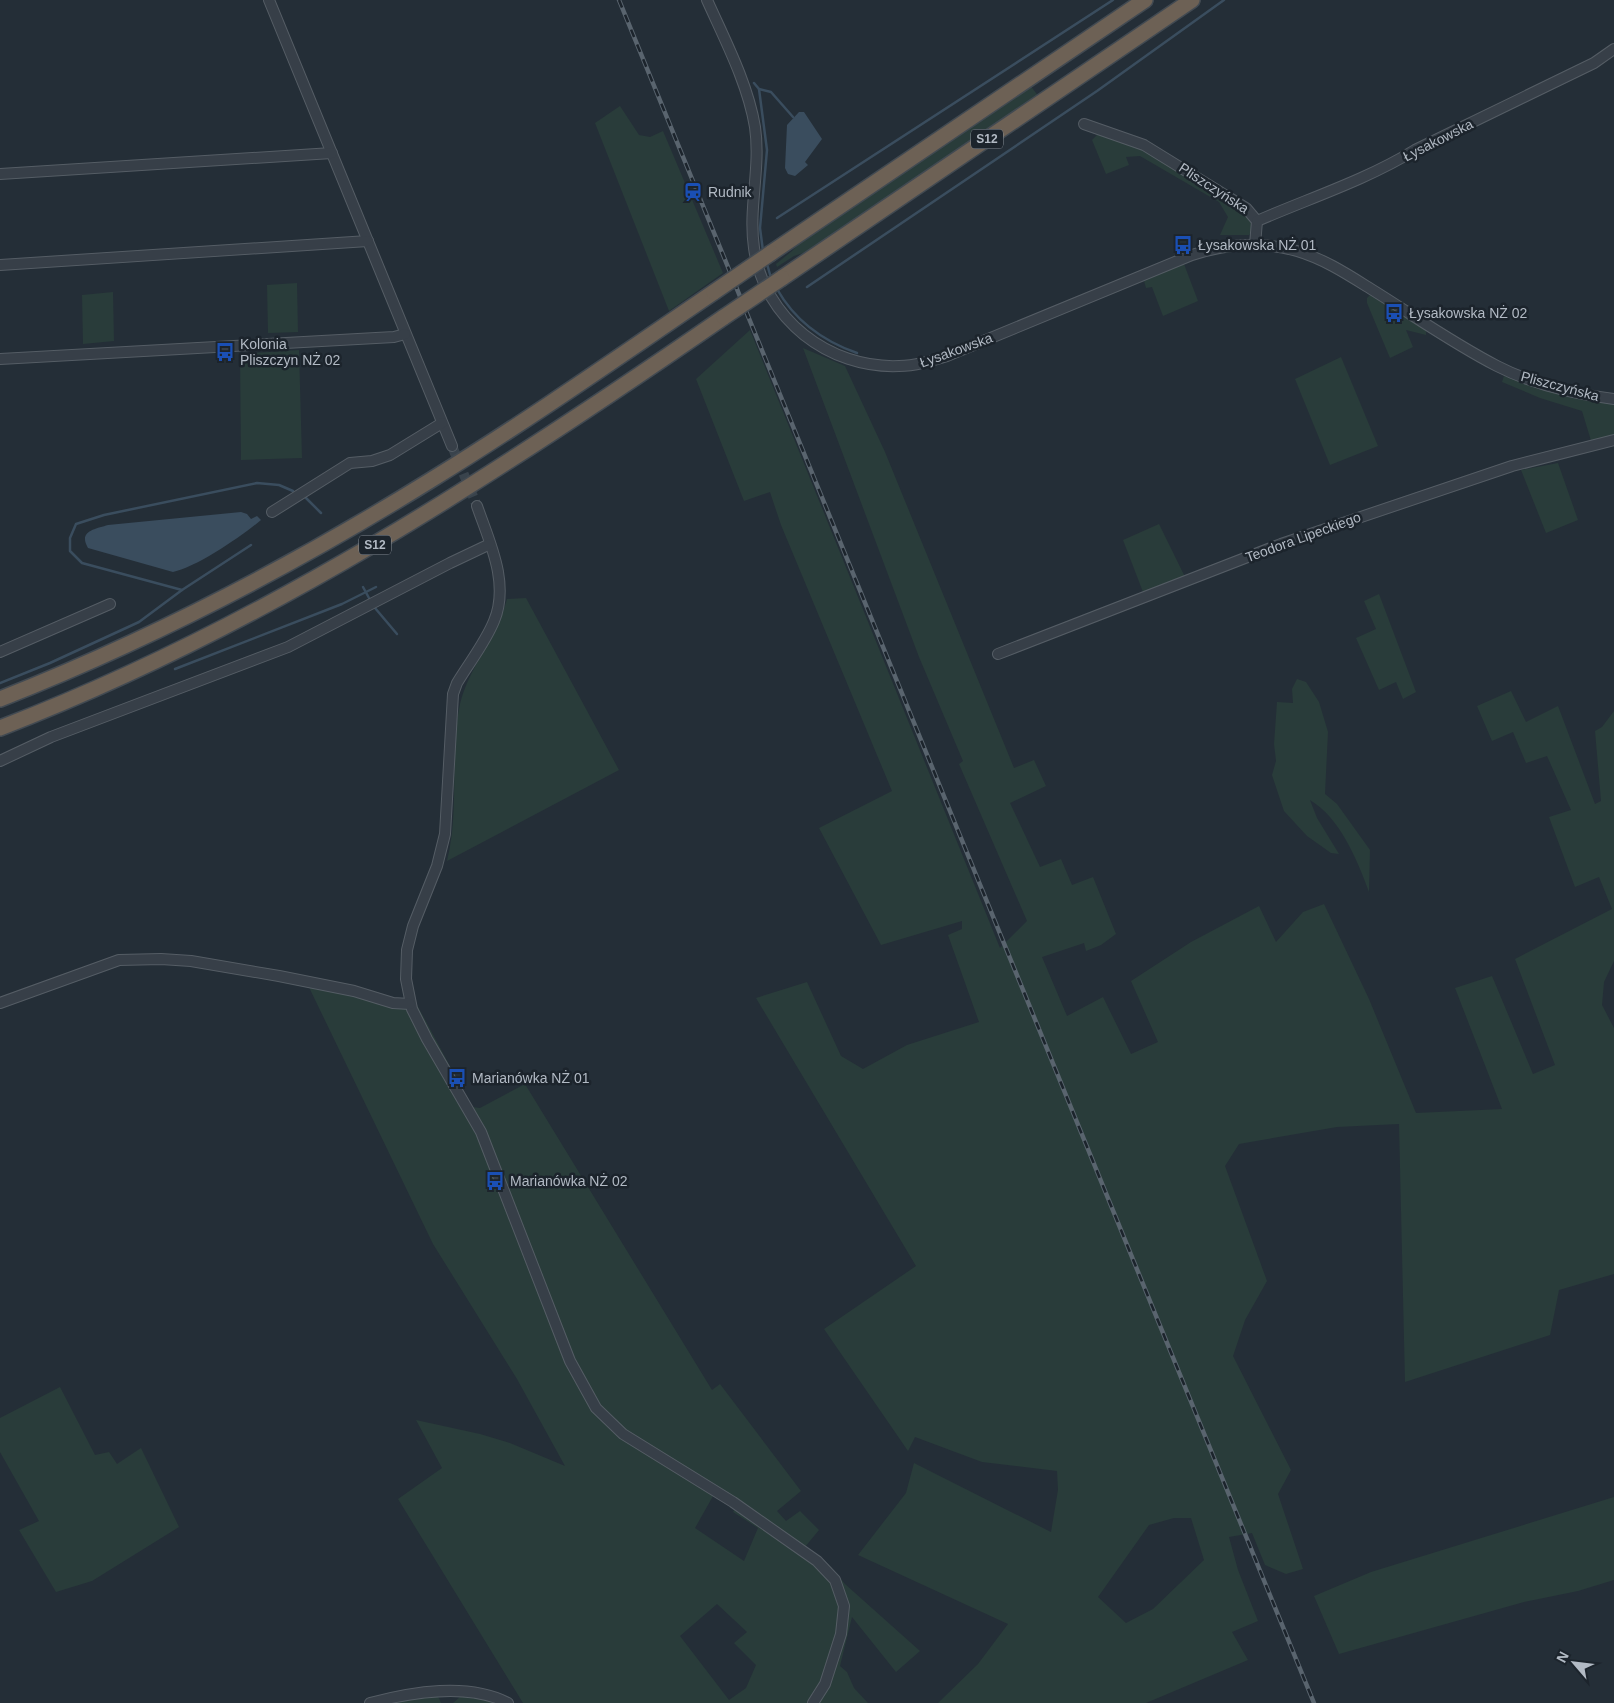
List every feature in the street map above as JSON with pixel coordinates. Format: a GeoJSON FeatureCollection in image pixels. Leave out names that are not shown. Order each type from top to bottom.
{"type":"FeatureCollection","features":[{"type":"Feature","properties":{"kind":"highway","name":"S12"},"geometry":{"type":"LineString","coordinates":[[0,699],[141,638],[203,608],[332,539],[433,479],[515,427],[1145,0]]}},
{"type":"Feature","properties":{"kind":"highway","name":"S12"},"geometry":{"type":"LineString","coordinates":[[0,728],[159,659],[335,568],[416,521],[520,455],[1192,0]]}},
{"type":"Feature","properties":{"kind":"street"},"geometry":{"type":"LineString","coordinates":[[269,0],[452,446]]}},
{"type":"Feature","properties":{"kind":"street","name":"Łysakowska"},"geometry":{"type":"LineString","coordinates":[[707,0],[750,107],[756,140],[753,237],[761,274],[778,307],[800,333],[820,347],[849,360],[889,366],[930,361],[1192,255],[1223,247],[1255,245]]}},
{"type":"Feature","properties":{"kind":"street","name":"Łysakowska"},"geometry":{"type":"LineString","coordinates":[[1257,221],[1373,174],[1415,150],[1594,63],[1614,49]]}},
{"type":"Feature","properties":{"kind":"street","name":"Pliszczyńska"},"geometry":{"type":"LineString","coordinates":[[1084,124],[1144,145],[1246,208],[1257,221],[1255,245],[1297,251],[1332,265],[1454,342],[1510,372],[1568,392],[1614,399]]}},
{"type":"Feature","properties":{"kind":"street"},"geometry":{"type":"LineString","coordinates":[[0,174],[332,153]]}},
{"type":"Feature","properties":{"kind":"street"},"geometry":{"type":"LineString","coordinates":[[0,265],[368,241]]}},
{"type":"Feature","properties":{"kind":"street"},"geometry":{"type":"LineString","coordinates":[[0,359],[394,337],[405,334]]}},
{"type":"Feature","properties":{"kind":"street"},"geometry":{"type":"LineString","coordinates":[[272,512],[350,463],[372,461],[390,455],[442,423]]}},
{"type":"Feature","properties":{"kind":"street","name":"Teodora Lipeckiego"},"geometry":{"type":"LineString","coordinates":[[998,654],[1281,544],[1512,466],[1614,440]]}},
{"type":"Feature","properties":{"kind":"street"},"geometry":{"type":"LineString","coordinates":[[477,506],[490,544],[499,580],[498,608],[491,627],[453,694],[445,834],[437,866],[408,944],[406,972],[410,1004],[422,1031],[481,1132],[570,1360],[596,1408],[630,1439],[733,1502],[817,1561],[838,1585],[844,1606],[841,1634],[829,1674],[813,1703]]}},
{"type":"Feature","properties":{"kind":"street"},"geometry":{"type":"LineString","coordinates":[[0,761],[59,734],[282,650],[490,544]]}},
{"type":"Feature","properties":{"kind":"street"},"geometry":{"type":"LineString","coordinates":[[0,652],[110,604]]}},
{"type":"Feature","properties":{"kind":"street"},"geometry":{"type":"LineString","coordinates":[[0,1003],[119,960],[161,959],[192,961],[269,974],[354,991],[393,1003],[410,1004]]}},
{"type":"Feature","properties":{"kind":"street"},"geometry":{"type":"LineString","coordinates":[[370,1703],[409,1694],[453,1692],[484,1695],[508,1703]]}},
{"type":"Feature","properties":{"kind":"green space"},"geometry":{"type":"Polygon","coordinates":[[[1030,85],[1039,97],[812,250],[794,256],[777,267],[776,264],[803,239],[1030,85]]]}},
{"type":"Feature","properties":{"kind":"green space"},"geometry":{"type":"Polygon","coordinates":[[[620,106],[639,135],[650,137],[663,131],[723,273],[669,311],[595,123],[620,106]]]}},
{"type":"Feature","properties":{"kind":"green space"},"geometry":{"type":"Polygon","coordinates":[[[1098,134],[1141,148],[1250,215],[1254,228],[1249,235],[1220,235],[1228,217],[1219,202],[1140,156],[1126,157],[1129,165],[1106,174],[1092,140],[1098,134]]]}},
{"type":"Feature","properties":{"kind":"green space"},"geometry":{"type":"Polygon","coordinates":[[[1184,264],[1198,301],[1163,316],[1152,287],[1146,288],[1144,281],[1184,264]]]}},
{"type":"Feature","properties":{"kind":"green space"},"geometry":{"type":"Polygon","coordinates":[[[297,283],[298,332],[268,333],[267,285],[297,283]]]}},
{"type":"Feature","properties":{"kind":"green space"},"geometry":{"type":"Polygon","coordinates":[[[113,292],[114,341],[83,344],[82,295],[113,292]]]}},
{"type":"Feature","properties":{"kind":"green space"},"geometry":{"type":"Polygon","coordinates":[[[1370,295],[1426,329],[1426,335],[1406,330],[1413,347],[1390,358],[1367,303],[1367,298],[1370,295]]]}},
{"type":"Feature","properties":{"kind":"green space"},"geometry":{"type":"Polygon","coordinates":[[[750,330],[1000,948],[1027,921],[959,764],[963,761],[919,657],[803,348],[845,366],[885,452],[1014,768],[1034,760],[1046,786],[1010,803],[1040,867],[1061,859],[1072,885],[1093,877],[1116,934],[1101,945],[1086,951],[1084,943],[1042,957],[1067,1016],[1103,997],[1131,1054],[1158,1042],[1131,981],[1191,942],[1259,906],[1276,942],[1303,912],[1324,904],[1369,999],[1416,1113],[1502,1109],[1455,988],[1492,976],[1533,1074],[1555,1065],[1515,959],[1612,909],[1599,877],[1575,887],[1549,817],[1571,810],[1547,756],[1526,763],[1513,732],[1492,741],[1477,706],[1511,691],[1526,722],[1558,706],[1595,804],[1601,801],[1595,731],[1602,727],[1614,711],[1614,961],[1604,982],[1602,1005],[1614,1028],[1614,1274],[1559,1290],[1550,1335],[1405,1382],[1399,1124],[1337,1127],[1239,1144],[1225,1166],[1267,1281],[1245,1320],[1233,1356],[1291,1470],[1278,1494],[1303,1569],[1286,1574],[1265,1565],[1252,1533],[1229,1537],[1238,1570],[1258,1621],[1232,1632],[1248,1660],[1146,1703],[938,1703],[978,1664],[1008,1624],[858,1555],[906,1493],[914,1463],[1051,1532],[1058,1490],[1057,1471],[982,1462],[915,1437],[908,1451],[824,1329],[916,1266],[756,998],[807,982],[841,1056],[863,1069],[907,1045],[979,1022],[948,935],[962,929],[962,921],[881,945],[819,828],[892,791],[781,525],[770,492],[744,501],[696,379],[750,330]],[[1174,1518],[1149,1525],[1098,1597],[1126,1623],[1153,1609],[1204,1560],[1191,1518],[1174,1518]]]}},
{"type":"Feature","properties":{"kind":"green space"},"geometry":{"type":"Polygon","coordinates":[[[299,350],[302,458],[241,460],[240,354],[299,350]]]}},
{"type":"Feature","properties":{"kind":"green space"},"geometry":{"type":"Polygon","coordinates":[[[1341,357],[1378,446],[1330,465],[1295,379],[1341,357]]]}},
{"type":"Feature","properties":{"kind":"green space"},"geometry":{"type":"Polygon","coordinates":[[[1504,376],[1568,397],[1614,404],[1614,437],[1592,444],[1582,411],[1540,398],[1502,382],[1504,376]]]}},
{"type":"Feature","properties":{"kind":"green space"},"geometry":{"type":"Polygon","coordinates":[[[1558,463],[1578,520],[1546,533],[1521,470],[1558,463]]]}},
{"type":"Feature","properties":{"kind":"green space"},"geometry":{"type":"Polygon","coordinates":[[[1159,524],[1186,579],[1143,592],[1123,540],[1159,524]]]}},
{"type":"Feature","properties":{"kind":"green space"},"geometry":{"type":"Polygon","coordinates":[[[1379,594],[1416,692],[1403,699],[1396,682],[1379,690],[1356,638],[1376,629],[1364,601],[1379,594]]]}},
{"type":"Feature","properties":{"kind":"green space"},"geometry":{"type":"Polygon","coordinates":[[[526,598],[619,770],[447,861],[453,822],[455,743],[460,704],[464,690],[497,626],[507,599],[526,598]]]}},
{"type":"Feature","properties":{"kind":"green space"},"geometry":{"type":"Polygon","coordinates":[[[1297,679],[1306,682],[1319,702],[1328,732],[1325,794],[1337,804],[1370,850],[1369,892],[1346,840],[1339,828],[1321,808],[1310,800],[1317,818],[1339,854],[1331,853],[1307,836],[1284,811],[1272,775],[1276,761],[1274,744],[1277,702],[1293,703],[1292,689],[1297,679]]]}},
{"type":"Feature","properties":{"kind":"green space"},"geometry":{"type":"Polygon","coordinates":[[[305,979],[354,988],[416,1003],[472,1107],[480,1108],[525,1084],[712,1390],[720,1384],[801,1491],[777,1511],[786,1521],[800,1511],[819,1530],[805,1547],[829,1565],[845,1584],[920,1651],[896,1672],[852,1617],[840,1666],[847,1672],[854,1688],[868,1703],[523,1703],[398,1499],[442,1468],[416,1420],[480,1434],[510,1443],[565,1466],[517,1379],[433,1244],[305,979]],[[717,1489],[695,1528],[744,1561],[758,1528],[733,1512],[738,1503],[717,1489]],[[717,1604],[680,1636],[729,1700],[746,1688],[756,1665],[734,1643],[747,1632],[717,1604]]]}},
{"type":"Feature","properties":{"kind":"green space"},"geometry":{"type":"Polygon","coordinates":[[[60,1387],[95,1455],[109,1452],[117,1464],[141,1448],[179,1527],[92,1581],[56,1592],[19,1530],[39,1521],[0,1452],[0,1418],[60,1387]]]}},
{"type":"Feature","properties":{"kind":"green space"},"geometry":{"type":"Polygon","coordinates":[[[1614,1497],[1614,1580],[1578,1591],[1524,1602],[1339,1654],[1314,1596],[1371,1572],[1614,1497]]]}},
{"type":"Feature","properties":{"kind":"green space"},"geometry":{"type":"Polygon","coordinates":[[[438,1696],[441,1703],[391,1703],[405,1698],[438,1696]]]}},
{"type":"Feature","properties":{"kind":"green space"},"geometry":{"type":"Polygon","coordinates":[[[460,1697],[481,1697],[497,1703],[453,1703],[460,1697]]]}},
{"type":"Feature","properties":{"kind":"water"},"geometry":{"type":"Polygon","coordinates":[[[799,112],[804,112],[822,139],[805,162],[808,165],[795,176],[788,174],[785,168],[787,125],[799,112]]]}},
{"type":"Feature","properties":{"kind":"water"},"geometry":{"type":"Polygon","coordinates":[[[241,512],[247,514],[251,519],[257,516],[261,520],[206,558],[173,572],[88,548],[85,542],[89,532],[108,525],[241,512]]]}},
{"type":"Feature","properties":{"kind":"waterway"},"geometry":{"type":"LineString","coordinates":[[777,218],[1113,0]]}},
{"type":"Feature","properties":{"kind":"waterway"},"geometry":{"type":"LineString","coordinates":[[807,287],[1097,91],[1224,0]]}},
{"type":"Feature","properties":{"kind":"waterway"},"geometry":{"type":"LineString","coordinates":[[754,83],[759,89],[771,92],[793,117]]}},
{"type":"Feature","properties":{"kind":"waterway"},"geometry":{"type":"LineString","coordinates":[[759,89],[767,150],[760,228],[763,251]]}},
{"type":"Feature","properties":{"kind":"waterway"},"geometry":{"type":"LineString","coordinates":[[767,264],[771,278]]}},
{"type":"Feature","properties":{"kind":"waterway"},"geometry":{"type":"LineString","coordinates":[[777,289],[792,311],[801,320],[821,336],[857,353]]}},
{"type":"Feature","properties":{"kind":"waterway"},"geometry":{"type":"LineString","coordinates":[[182,590],[82,563],[70,551],[70,538],[76,524],[104,515],[257,483],[279,485],[293,491]]}},
{"type":"Feature","properties":{"kind":"waterway"},"geometry":{"type":"LineString","coordinates":[[304,496],[321,513]]}},
{"type":"Feature","properties":{"kind":"waterway"},"geometry":{"type":"LineString","coordinates":[[0,683],[50,663],[139,622],[182,590],[251,545]]}},
{"type":"Feature","properties":{"kind":"waterway"},"geometry":{"type":"LineString","coordinates":[[363,587],[369,598]]}},
{"type":"Feature","properties":{"kind":"waterway"},"geometry":{"type":"LineString","coordinates":[[175,669],[342,604],[376,587]]}},
{"type":"Feature","properties":{"kind":"waterway"},"geometry":{"type":"LineString","coordinates":[[375,608],[397,634]]}},
{"type":"Feature","properties":{"kind":"tunnel"},"geometry":{"type":"LineString","coordinates":[[452,446],[477,506]]}},
{"type":"Feature","properties":{"kind":"railway"},"geometry":{"type":"LineString","coordinates":[[619,0],[1314,1703]]}},
{"type":"Feature","properties":{"kind":"place","name":"Rudnik"},"geometry":{"type":"Point","coordinates":[693,192]}},
{"type":"Feature","properties":{"kind":"place","name":"Łysakowska NŻ 01"},"geometry":{"type":"Point","coordinates":[1183,245]}},
{"type":"Feature","properties":{"kind":"place","name":"Łysakowska NŻ 02"},"geometry":{"type":"Point","coordinates":[1394,313]}},
{"type":"Feature","properties":{"kind":"place","name":"Kolonia Pliszczyn NŻ 02"},"geometry":{"type":"Point","coordinates":[225,352]}},
{"type":"Feature","properties":{"kind":"place","name":"Marianówka NŻ 01"},"geometry":{"type":"Point","coordinates":[457,1078]}},
{"type":"Feature","properties":{"kind":"place","name":"Marianówka NŻ 02"},"geometry":{"type":"Point","coordinates":[495,1181]}}]}
